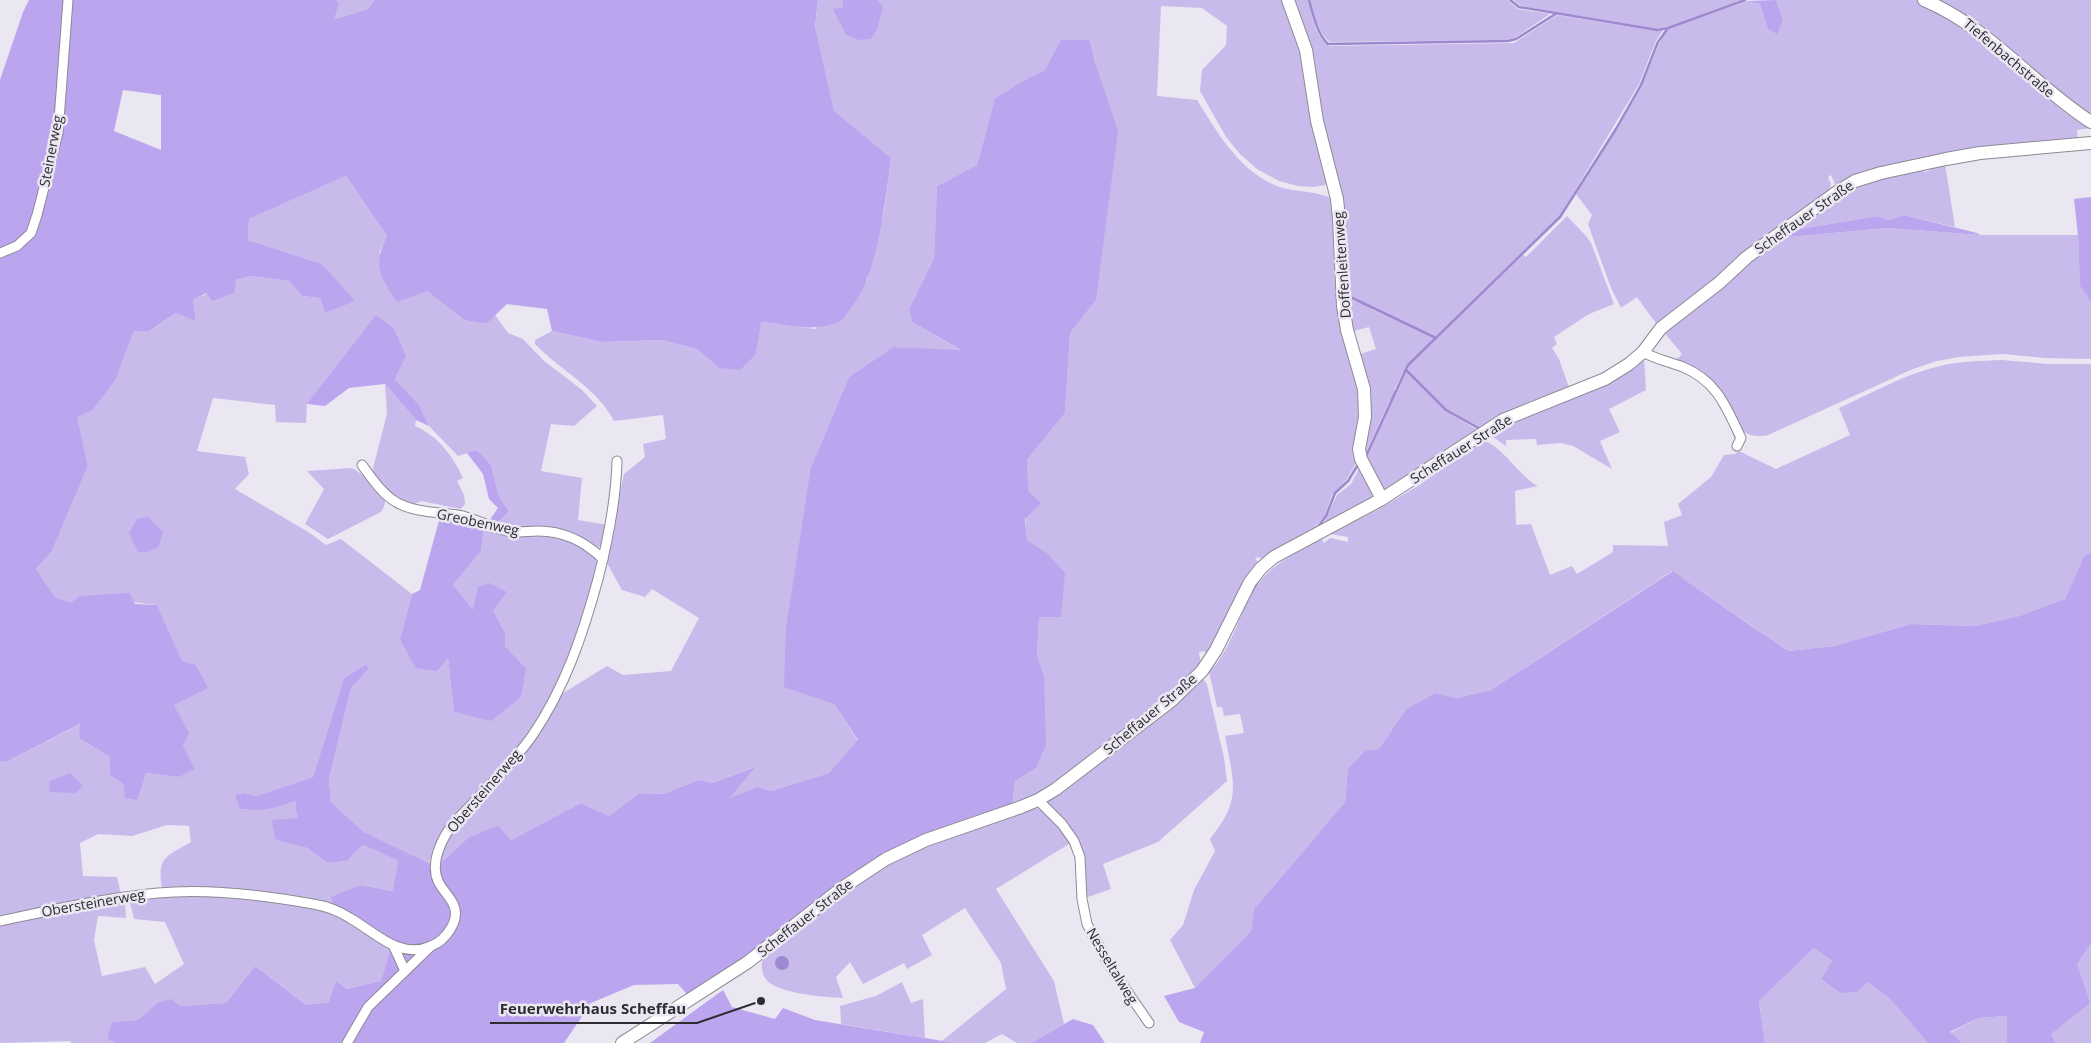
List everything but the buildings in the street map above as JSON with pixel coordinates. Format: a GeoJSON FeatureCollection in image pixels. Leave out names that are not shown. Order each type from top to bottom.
{"type":"FeatureCollection","features":[{"type":"Feature","properties":{"kind":"street","name":"Steinerweg"},"geometry":{"type":"LineString","coordinates":[[0,252],[17,246],[31,233],[37,215],[58,133],[68,0]]}},
{"type":"Feature","properties":{"kind":"street","name":"Doffenleitenweg"},"geometry":{"type":"LineString","coordinates":[[1288,0],[1306,50],[1317,122],[1337,199],[1340,231],[1342,306],[1365,396],[1365,416],[1359,450],[1361,459],[1382,499]]}},
{"type":"Feature","properties":{"kind":"street","name":"Tiefenbachstraße"},"geometry":{"type":"LineString","coordinates":[[1924,0],[1947,10],[1972,25],[2061,101],[2091,122]]}},
{"type":"Feature","properties":{"kind":"street","name":"Scheffauer Straße"},"geometry":{"type":"LineString","coordinates":[[622,1043],[748,962],[842,888],[879,863],[926,840],[1038,800],[1082,771],[1156,713],[1202,671],[1234,618],[1250,582],[1261,568],[1274,557],[1382,499],[1503,420],[1606,379],[1643,352],[1661,328],[1719,283],[1767,241],[1854,181],[1881,172],[1980,153],[2091,143]]}},
{"type":"Feature","properties":{"kind":"street"},"geometry":{"type":"LineString","coordinates":[[1643,352],[1689,370],[1715,389],[1722,397],[1741,438],[1737,446]]}},
{"type":"Feature","properties":{"kind":"street","name":"Obersteinerweg"},"geometry":{"type":"LineString","coordinates":[[0,921],[64,907],[158,892],[218,892],[316,904],[336,910],[394,947],[411,950],[431,946],[447,934],[456,916],[454,906],[437,880],[434,864],[439,847],[458,819],[532,736],[561,685],[586,624],[608,543],[616,488],[617,461]]}},
{"type":"Feature","properties":{"kind":"street","name":"Greobenweg"},"geometry":{"type":"LineString","coordinates":[[362,465],[379,486],[396,502],[430,512],[463,516],[502,530],[554,532],[572,536],[590,546],[603,559]]}},
{"type":"Feature","properties":{"kind":"street","name":"Nesseltalweg"},"geometry":{"type":"LineString","coordinates":[[1038,800],[1062,824],[1074,841],[1080,857],[1082,899],[1087,924],[1110,968],[1149,1023]]}},
{"type":"Feature","properties":{"kind":"street"},"geometry":{"type":"LineString","coordinates":[[347,1043],[368,1007],[431,946]]}},
{"type":"Feature","properties":{"kind":"street"},"geometry":{"type":"LineString","coordinates":[[394,947],[405,971]]}},
{"type":"Feature","properties":{"kind":"shaded area"},"geometry":{"type":"Polygon","coordinates":[[[29,0],[336,0],[339,3],[334,19],[368,9],[374,0],[818,0],[815,26],[834,111],[891,158],[883,216],[874,258],[860,295],[841,320],[821,327],[761,322],[756,354],[740,370],[719,368],[697,349],[662,340],[602,342],[552,331],[547,309],[507,304],[486,324],[464,320],[427,291],[397,302],[386,285],[380,270],[380,256],[387,236],[346,176],[249,219],[248,240],[322,264],[355,301],[325,313],[320,298],[302,296],[289,281],[251,276],[236,280],[234,293],[212,301],[206,293],[193,300],[196,321],[176,313],[150,331],[134,331],[116,379],[93,410],[77,417],[88,466],[52,551],[36,569],[56,598],[71,603],[79,596],[130,593],[135,604],[157,605],[182,661],[196,665],[208,688],[174,705],[189,733],[183,746],[195,769],[179,777],[146,773],[137,800],[125,798],[124,785],[110,775],[110,757],[79,738],[80,724],[6,762],[0,761],[0,80],[23,12],[29,0]],[[123,90],[114,131],[161,150],[161,95],[123,90]]]}},
{"type":"Feature","properties":{"kind":"shaded area"},"geometry":{"type":"Polygon","coordinates":[[[336,0],[374,0],[368,9],[333,19],[339,3],[336,0]]]}},
{"type":"Feature","properties":{"kind":"shaded area"},"geometry":{"type":"Polygon","coordinates":[[[818,0],[842,0],[843,7],[834,10],[883,7],[878,0],[1285,0],[1296,33],[1327,182],[1325,185],[1314,187],[1298,186],[1279,181],[1257,169],[1240,154],[1226,137],[1200,91],[1202,70],[1226,45],[1227,26],[1202,8],[1161,6],[1157,96],[1197,100],[1230,149],[1263,179],[1284,188],[1320,194],[1333,199],[1338,258],[1363,396],[1358,460],[1346,480],[1332,495],[1324,517],[1316,526],[1317,530],[1264,560],[1258,557],[1255,559],[1259,563],[1206,658],[1205,651],[1199,652],[1201,665],[1180,687],[1037,797],[1012,807],[1015,781],[1036,768],[1044,675],[1037,655],[1039,616],[1047,553],[1027,540],[1027,460],[1065,413],[1070,333],[1096,300],[1095,63],[1090,40],[1045,70],[995,98],[977,165],[937,186],[934,258],[909,309],[912,322],[962,351],[893,347],[849,377],[811,467],[834,704],[858,741],[829,773],[771,791],[757,787],[729,799],[754,767],[712,783],[698,780],[664,794],[639,793],[609,816],[581,803],[511,840],[498,825],[469,837],[444,860],[439,861],[442,848],[449,835],[560,695],[607,666],[623,675],[671,671],[699,618],[652,589],[645,597],[622,590],[607,563],[607,555],[624,474],[645,457],[643,444],[666,439],[663,415],[614,421],[598,398],[545,354],[535,344],[535,340],[552,331],[602,342],[662,340],[697,349],[719,368],[756,354],[760,322],[815,329],[867,280],[884,212],[891,158],[834,112],[815,26],[818,0]]]}},
{"type":"Feature","properties":{"kind":"shaded area"},"geometry":{"type":"Polygon","coordinates":[[[842,0],[878,0],[883,7],[877,29],[871,39],[859,40],[846,35],[833,9],[843,7],[842,0]]]}},
{"type":"Feature","properties":{"kind":"shaded area"},"geometry":{"type":"Polygon","coordinates":[[[1291,0],[1308,0],[1317,31],[1329,46],[1514,43],[1557,15],[1655,31],[1663,30],[1656,41],[1639,84],[1559,217],[1435,337],[1372,307],[1371,309],[1434,338],[1408,363],[1394,390],[1397,391],[1405,371],[1446,411],[1479,431],[1386,490],[1382,489],[1365,460],[1392,401],[1390,400],[1365,454],[1357,355],[1376,349],[1369,327],[1350,332],[1345,297],[1361,304],[1362,302],[1345,293],[1342,208],[1291,0]]]}},
{"type":"Feature","properties":{"kind":"shaded area"},"geometry":{"type":"Polygon","coordinates":[[[1310,0],[1507,0],[1518,9],[1550,14],[1516,37],[1507,40],[1330,42],[1319,28],[1310,0]]]}},
{"type":"Feature","properties":{"kind":"shaded area"},"geometry":{"type":"Polygon","coordinates":[[[1513,0],[1741,0],[1670,26],[1656,29],[1521,6],[1513,0]]]}},
{"type":"Feature","properties":{"kind":"shaded area"},"geometry":{"type":"Polygon","coordinates":[[[1776,0],[1917,0],[1947,13],[2091,128],[2077,130],[2078,142],[2004,147],[1841,185],[1835,184],[1831,175],[1828,177],[1831,184],[1829,193],[1658,326],[1637,297],[1621,308],[1611,288],[1588,224],[1592,215],[1576,194],[1642,85],[1663,35],[1670,28],[1747,1],[1760,4],[1768,28],[1783,20],[1776,0]]]}},
{"type":"Feature","properties":{"kind":"shaded area"},"geometry":{"type":"Polygon","coordinates":[[[1776,0],[1783,20],[1777,34],[1768,29],[1760,4],[1747,1],[1776,0]]]}},
{"type":"Feature","properties":{"kind":"shaded area"},"geometry":{"type":"Polygon","coordinates":[[[1929,0],[2091,0],[2091,119],[1929,0]]]}},
{"type":"Feature","properties":{"kind":"shaded area"},"geometry":{"type":"Polygon","coordinates":[[[1061,40],[1090,40],[1095,63],[1118,131],[1096,300],[1070,333],[1065,413],[1027,460],[1028,491],[1041,503],[1025,519],[1027,540],[1047,553],[1065,573],[1061,617],[1039,617],[1037,655],[1044,675],[1046,745],[1036,768],[1015,781],[1012,807],[913,840],[691,999],[678,984],[634,985],[591,1003],[564,1043],[115,1043],[107,1039],[112,1022],[138,1020],[157,1003],[171,999],[180,1006],[226,1003],[255,966],[306,1005],[329,1002],[336,981],[346,989],[381,981],[390,950],[395,943],[333,905],[331,897],[361,885],[393,891],[398,861],[363,845],[347,861],[327,863],[307,848],[275,839],[272,820],[297,818],[295,801],[268,809],[248,810],[240,809],[235,795],[245,793],[256,796],[313,777],[344,678],[367,664],[368,670],[351,688],[329,779],[331,802],[364,832],[429,863],[444,860],[469,837],[498,825],[511,840],[581,803],[609,816],[639,793],[664,794],[698,780],[712,783],[755,767],[730,798],[757,787],[771,791],[829,773],[858,740],[834,704],[784,687],[786,628],[811,467],[849,377],[893,347],[961,350],[912,322],[909,309],[934,258],[937,186],[977,165],[995,98],[1045,70],[1061,40]]]}},
{"type":"Feature","properties":{"kind":"shaded area"},"geometry":{"type":"Polygon","coordinates":[[[1945,164],[1955,227],[1904,215],[1889,220],[1878,216],[1788,231],[1866,180],[1921,168],[1924,172],[1929,171],[1931,167],[1945,164]]]}},
{"type":"Feature","properties":{"kind":"shaded area"},"geometry":{"type":"Polygon","coordinates":[[[346,176],[387,236],[379,253],[464,320],[485,324],[495,315],[508,333],[523,339],[543,360],[582,390],[597,406],[574,426],[551,424],[541,471],[582,478],[578,520],[608,525],[604,546],[597,547],[561,530],[522,529],[496,525],[509,511],[499,497],[491,465],[477,450],[458,456],[429,426],[419,405],[395,379],[406,356],[307,404],[306,423],[276,422],[275,405],[213,398],[197,451],[245,457],[249,474],[235,489],[310,533],[326,545],[341,539],[412,594],[400,641],[448,657],[454,712],[491,720],[526,668],[505,646],[505,633],[493,610],[473,611],[453,585],[481,551],[484,527],[542,533],[574,541],[596,558],[597,568],[585,618],[567,665],[536,721],[498,771],[436,846],[429,863],[364,832],[331,802],[329,779],[351,688],[368,670],[344,678],[313,777],[256,796],[245,793],[240,809],[268,809],[295,801],[297,819],[275,838],[307,848],[327,863],[347,861],[363,845],[398,861],[394,891],[361,885],[333,905],[162,889],[161,870],[165,859],[191,842],[189,826],[167,825],[132,836],[98,834],[80,843],[83,876],[117,877],[121,895],[0,917],[0,761],[6,762],[81,724],[79,738],[110,757],[110,775],[124,785],[146,773],[179,777],[183,746],[188,733],[174,705],[182,662],[157,605],[79,596],[71,604],[56,598],[36,569],[52,551],[88,466],[76,417],[93,410],[116,379],[134,331],[151,331],[176,313],[196,320],[193,300],[236,280],[251,276],[289,281],[302,296],[320,298],[325,313],[354,301],[322,264],[248,240],[249,219],[346,176]]]}},
{"type":"Feature","properties":{"kind":"shaded area"},"geometry":{"type":"Polygon","coordinates":[[[2091,197],[2091,302],[2080,286],[2078,235],[2074,199],[2091,197]]]}},
{"type":"Feature","properties":{"kind":"shaded area"},"geometry":{"type":"Polygon","coordinates":[[[1904,215],[1980,235],[1887,228],[1777,238],[1788,231],[1878,216],[1889,220],[1904,215]]]}},
{"type":"Feature","properties":{"kind":"shaded area"},"geometry":{"type":"Polygon","coordinates":[[[1567,216],[1591,243],[1614,304],[1589,314],[1554,337],[1557,344],[1552,348],[1559,359],[1570,390],[1481,429],[1447,410],[1406,370],[1523,255],[1526,257],[1567,216]]]}},
{"type":"Feature","properties":{"kind":"shaded area"},"geometry":{"type":"Polygon","coordinates":[[[1887,228],[1980,235],[2078,235],[2080,286],[2091,302],[2091,359],[2044,358],[2003,354],[1959,357],[1937,361],[1913,369],[1768,435],[1755,436],[1746,433],[1740,428],[1726,401],[1712,383],[1675,361],[1682,354],[1662,330],[1777,238],[1887,228]]]}},
{"type":"Feature","properties":{"kind":"shaded area"},"geometry":{"type":"Polygon","coordinates":[[[376,315],[394,329],[406,356],[395,379],[419,405],[429,426],[416,420],[385,384],[349,388],[325,406],[307,404],[376,315]]]}},
{"type":"Feature","properties":{"kind":"shaded area"},"geometry":{"type":"Polygon","coordinates":[[[1644,357],[1646,390],[1609,409],[1620,432],[1600,441],[1612,469],[1573,446],[1561,443],[1537,445],[1536,439],[1506,440],[1506,446],[1490,435],[1491,430],[1644,357]]]}},
{"type":"Feature","properties":{"kind":"shaded area"},"geometry":{"type":"Polygon","coordinates":[[[2002,360],[2048,364],[2091,364],[2091,552],[2084,556],[2065,599],[2019,616],[1975,626],[1911,624],[1834,646],[1788,651],[1672,571],[1491,690],[1456,698],[1436,693],[1407,708],[1378,750],[1348,769],[1345,802],[1254,909],[1251,931],[1195,988],[1170,940],[1183,925],[1194,890],[1215,851],[1210,839],[1227,813],[1231,801],[1233,779],[1225,736],[1244,733],[1240,714],[1224,716],[1222,707],[1217,707],[1209,672],[1225,651],[1254,589],[1275,566],[1322,539],[1324,543],[1330,538],[1348,542],[1348,537],[1330,534],[1381,508],[1421,484],[1478,440],[1494,446],[1538,486],[1515,491],[1516,525],[1531,524],[1550,575],[1572,566],[1577,574],[1613,552],[1613,545],[1668,546],[1664,522],[1682,515],[1678,504],[1711,477],[1724,455],[1735,454],[1739,451],[1776,469],[1850,435],[1839,408],[1927,369],[1955,363],[2002,360]]]}},
{"type":"Feature","properties":{"kind":"shaded area"},"geometry":{"type":"Polygon","coordinates":[[[385,384],[416,420],[415,426],[438,441],[455,462],[463,478],[457,481],[464,495],[465,504],[461,509],[421,501],[415,504],[388,491],[378,481],[373,468],[387,414],[385,384]]]}},
{"type":"Feature","properties":{"kind":"shaded area"},"geometry":{"type":"Polygon","coordinates":[[[477,450],[491,465],[499,497],[509,511],[496,525],[489,521],[498,508],[489,499],[483,474],[467,453],[477,450]]]}},
{"type":"Feature","properties":{"kind":"shaded area"},"geometry":{"type":"Polygon","coordinates":[[[1361,465],[1372,493],[1371,500],[1322,527],[1337,495],[1351,484],[1361,465]]]}},
{"type":"Feature","properties":{"kind":"shaded area"},"geometry":{"type":"Polygon","coordinates":[[[351,468],[365,476],[375,485],[385,497],[385,501],[381,512],[328,539],[305,524],[324,489],[307,471],[351,468]]]}},
{"type":"Feature","properties":{"kind":"shaded area"},"geometry":{"type":"Polygon","coordinates":[[[148,517],[163,532],[158,547],[148,552],[138,552],[129,533],[137,519],[148,517]]]}},
{"type":"Feature","properties":{"kind":"shaded area"},"geometry":{"type":"Polygon","coordinates":[[[440,517],[461,519],[484,527],[481,551],[453,585],[473,610],[478,587],[489,583],[507,592],[493,610],[505,633],[505,646],[526,668],[521,697],[491,721],[454,712],[448,658],[437,671],[416,668],[400,640],[412,594],[420,590],[440,517]]]}},
{"type":"Feature","properties":{"kind":"shaded area"},"geometry":{"type":"Polygon","coordinates":[[[2091,552],[2091,943],[2077,964],[2090,1003],[2051,1034],[2055,1043],[2007,1043],[2007,1016],[1978,1018],[1950,1032],[1962,1043],[1928,1043],[1890,999],[1868,982],[1856,992],[1840,993],[1821,979],[1832,961],[1814,948],[1759,1001],[1765,1043],[1200,1043],[1204,1032],[1179,1022],[1164,996],[1195,988],[1251,931],[1254,909],[1345,802],[1348,769],[1366,750],[1378,750],[1407,708],[1436,693],[1456,698],[1491,690],[1673,571],[1788,651],[1834,646],[1911,624],[1975,626],[2019,616],[2065,599],[2084,556],[2091,552]]]}},
{"type":"Feature","properties":{"kind":"shaded area"},"geometry":{"type":"Polygon","coordinates":[[[1199,679],[1203,679],[1207,684],[1224,758],[1227,781],[1158,842],[1103,864],[1111,889],[1085,898],[1083,856],[1047,803],[1049,799],[1199,679]]]}},
{"type":"Feature","properties":{"kind":"shaded area"},"geometry":{"type":"Polygon","coordinates":[[[70,773],[83,786],[75,793],[49,792],[50,781],[70,773]]]}},
{"type":"Feature","properties":{"kind":"shaded area"},"geometry":{"type":"Polygon","coordinates":[[[1033,807],[1051,816],[1072,842],[996,889],[1054,981],[1064,1024],[1031,1043],[1017,1043],[1002,1034],[985,1043],[942,1041],[1006,989],[1001,963],[965,908],[922,935],[932,955],[907,969],[904,963],[863,984],[850,962],[836,977],[843,998],[789,991],[770,983],[763,975],[763,954],[834,898],[901,855],[1033,807]]]}},
{"type":"Feature","properties":{"kind":"shaded area"},"geometry":{"type":"Polygon","coordinates":[[[190,894],[311,906],[334,913],[390,950],[381,981],[346,989],[329,1002],[306,1005],[255,966],[226,1003],[180,1006],[157,1003],[138,1020],[113,1022],[107,1039],[115,1043],[71,1043],[70,1041],[0,1043],[0,923],[120,900],[125,904],[126,918],[98,916],[94,940],[102,976],[145,967],[155,984],[184,964],[165,922],[134,919],[130,903],[132,899],[190,894]]]}},
{"type":"Feature","properties":{"kind":"shaded area"},"geometry":{"type":"Polygon","coordinates":[[[2091,898],[2091,1043],[2037,1043],[2091,898]]]}},
{"type":"Feature","properties":{"kind":"shaded area"},"geometry":{"type":"Polygon","coordinates":[[[1814,948],[1832,961],[1821,979],[1840,993],[1868,982],[1890,999],[1928,1043],[1765,1043],[1759,1001],[1814,948]]]}},
{"type":"Feature","properties":{"kind":"shaded area"},"geometry":{"type":"Polygon","coordinates":[[[779,956],[785,956],[789,963],[785,970],[779,970],[775,966],[775,960],[779,956]]]}},
{"type":"Feature","properties":{"kind":"shaded area"},"geometry":{"type":"Polygon","coordinates":[[[902,982],[911,1003],[923,999],[925,1038],[841,1024],[840,1006],[876,996],[902,982]]]}},
{"type":"Feature","properties":{"kind":"shaded area"},"geometry":{"type":"Polygon","coordinates":[[[723,990],[732,1007],[775,1019],[783,1008],[815,1020],[955,1043],[650,1043],[723,990]]]}},
{"type":"Feature","properties":{"kind":"shaded area"},"geometry":{"type":"Polygon","coordinates":[[[2008,1016],[2007,1043],[1962,1043],[1950,1033],[1978,1018],[2008,1016]]]}},
{"type":"Feature","properties":{"kind":"shaded area"},"geometry":{"type":"Polygon","coordinates":[[[1073,1019],[1093,1025],[1105,1043],[1031,1043],[1073,1019]]]}},
{"type":"Feature","properties":{"kind":"waterway"},"geometry":{"type":"LineString","coordinates":[[1309,0],[1318,29],[1328,44],[1508,41],[1516,39],[1557,13]]}},
{"type":"Feature","properties":{"kind":"waterway"},"geometry":{"type":"LineString","coordinates":[[1510,0],[1519,7],[1657,30],[1668,28],[1745,0]]}},
{"type":"Feature","properties":{"kind":"waterway"},"geometry":{"type":"LineString","coordinates":[[1366,456],[1408,365],[1560,217],[1616,129],[1641,85],[1658,42],[1668,28]]}},
{"type":"Feature","properties":{"kind":"waterway"},"geometry":{"type":"LineString","coordinates":[[1346,295],[1436,338]]}},
{"type":"Feature","properties":{"kind":"waterway"},"geometry":{"type":"LineString","coordinates":[[1406,370],[1446,410],[1480,429]]}},
{"type":"Feature","properties":{"kind":"waterway"},"geometry":{"type":"LineString","coordinates":[[1318,527],[1326,516],[1335,493],[1348,481],[1359,463]]}},
{"type":"Feature","properties":{"kind":"waterway"},"geometry":{"type":"LineString","coordinates":[[1251,593],[1258,581]]}},
{"type":"Feature","properties":{"kind":"place","name":"Feuerwehrhaus Scheffau"},"geometry":{"type":"Point","coordinates":[761,1001]}}]}
